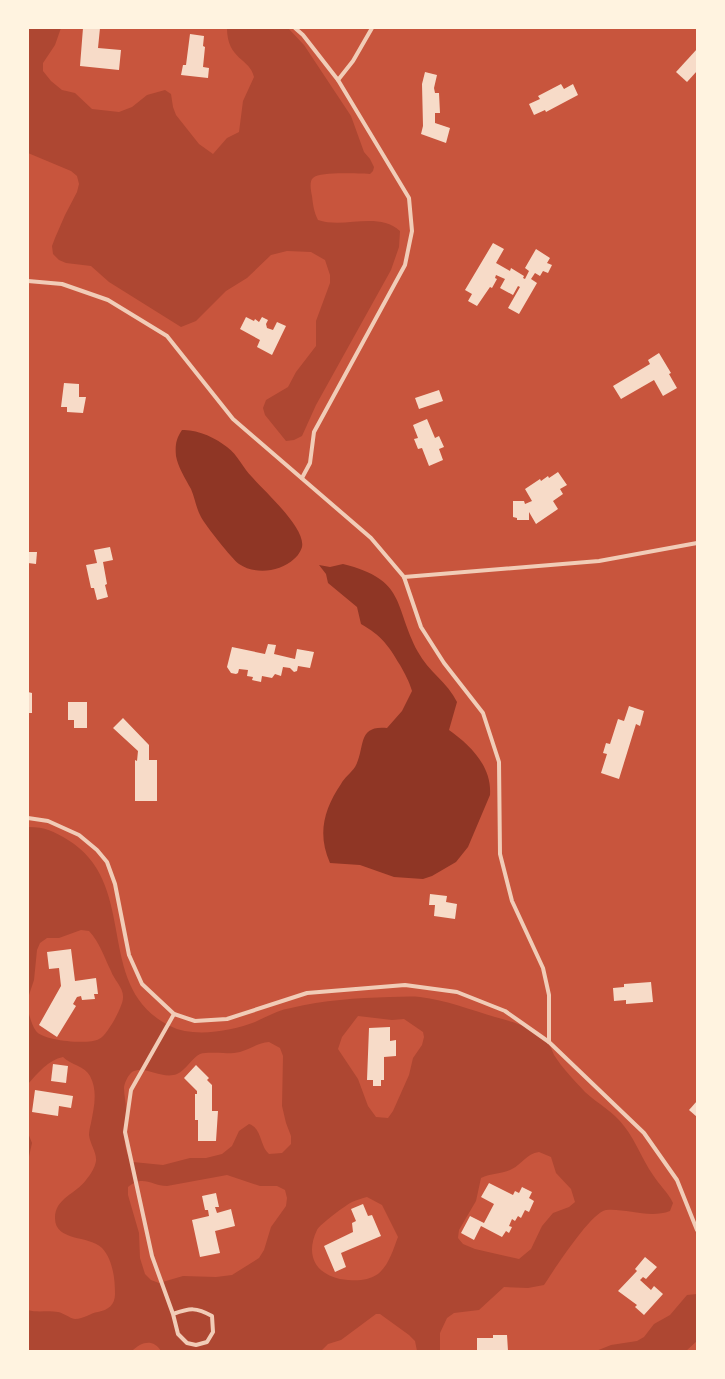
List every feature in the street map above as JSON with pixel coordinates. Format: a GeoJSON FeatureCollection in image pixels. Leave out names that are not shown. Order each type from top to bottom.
{"type":"FeatureCollection","features":[{"type":"Feature","properties":{"kind":"street"},"geometry":{"type":"LineString","coordinates":[[295,28],[303,35],[338,80],[409,198],[412,231],[405,265],[314,432],[310,463],[302,478]]}},
{"type":"Feature","properties":{"kind":"street"},"geometry":{"type":"LineString","coordinates":[[338,80],[353,61],[372,28]]}},
{"type":"Feature","properties":{"kind":"street"},"geometry":{"type":"LineString","coordinates":[[28,281],[62,284],[108,300],[167,336],[232,419],[371,538],[404,577],[421,627],[444,663],[483,713],[499,762],[500,854],[512,901],[543,968],[549,995],[549,1042]]}},
{"type":"Feature","properties":{"kind":"street"},"geometry":{"type":"LineString","coordinates":[[404,577],[599,561],[697,544]]}},
{"type":"Feature","properties":{"kind":"street"},"geometry":{"type":"LineString","coordinates":[[28,818],[48,821],[79,835],[97,850],[107,862],[115,884],[129,955],[142,984],[174,1014],[195,1021],[227,1019],[307,993],[405,985],[457,992],[505,1011],[549,1042],[644,1133],[677,1180],[697,1230]]}},
{"type":"Feature","properties":{"kind":"street"},"geometry":{"type":"LineString","coordinates":[[173,1314],[185,1310],[199,1309],[212,1316],[213,1332],[207,1342],[196,1345],[187,1343],[178,1334],[173,1314],[152,1256],[125,1132],[131,1090],[174,1014]]}},
{"type":"Feature","properties":{"kind":"shaded area"},"geometry":{"type":"Polygon","coordinates":[[[28,28],[61,28],[55,45],[43,63],[43,71],[51,81],[62,90],[75,93],[92,109],[119,112],[132,107],[147,95],[165,90],[171,94],[176,115],[199,144],[213,154],[227,138],[239,132],[243,101],[254,77],[248,66],[234,53],[228,39],[227,28],[288,28],[304,45],[351,116],[364,152],[374,167],[370,174],[324,174],[313,178],[311,182],[311,189],[314,208],[318,220],[339,223],[371,221],[382,222],[391,225],[400,231],[399,247],[391,270],[316,405],[302,436],[294,440],[286,441],[265,415],[263,408],[266,400],[288,387],[296,372],[316,346],[316,321],[330,283],[330,275],[325,260],[311,252],[287,251],[271,255],[247,278],[226,291],[196,321],[181,327],[109,282],[91,266],[66,263],[59,260],[53,254],[52,246],[65,215],[77,192],[79,184],[77,176],[71,171],[28,153],[28,28]]]}},
{"type":"Feature","properties":{"kind":"shaded area"},"geometry":{"type":"Polygon","coordinates":[[[182,430],[194,431],[212,437],[231,450],[249,473],[283,510],[298,530],[302,547],[295,558],[282,567],[260,571],[252,570],[239,564],[231,556],[213,535],[201,517],[191,489],[178,464],[176,445],[178,436],[182,430]]]}},
{"type":"Feature","properties":{"kind":"shaded area"},"geometry":{"type":"Polygon","coordinates":[[[343,564],[364,570],[378,578],[388,586],[395,596],[410,635],[422,659],[449,689],[457,702],[449,730],[465,742],[478,757],[490,784],[490,795],[468,847],[456,862],[432,876],[423,879],[394,877],[360,865],[330,863],[326,852],[323,832],[324,822],[330,803],[342,782],[355,767],[366,734],[370,730],[377,728],[387,728],[402,711],[412,691],[404,671],[388,646],[379,637],[361,624],[357,607],[328,583],[326,574],[319,565],[330,567],[343,564]]]}},
{"type":"Feature","properties":{"kind":"shaded area"},"geometry":{"type":"Polygon","coordinates":[[[28,827],[34,827],[49,830],[58,834],[68,840],[90,859],[104,883],[112,908],[123,962],[131,987],[146,1009],[170,1026],[179,1030],[190,1032],[212,1032],[246,1025],[281,1010],[303,1005],[328,1001],[377,997],[420,997],[439,1000],[516,1023],[529,1028],[547,1040],[557,1060],[573,1079],[585,1092],[620,1121],[632,1138],[653,1175],[669,1195],[673,1203],[670,1211],[662,1213],[646,1214],[621,1210],[606,1210],[599,1213],[582,1231],[544,1285],[528,1288],[504,1287],[479,1310],[454,1313],[447,1318],[440,1333],[440,1351],[417,1351],[415,1341],[409,1335],[380,1314],[376,1314],[341,1340],[328,1344],[321,1351],[161,1351],[154,1344],[147,1343],[139,1345],[132,1351],[28,1351],[28,1310],[58,1312],[78,1319],[102,1311],[112,1304],[115,1298],[115,1282],[109,1258],[102,1248],[89,1241],[66,1235],[56,1226],[55,1218],[58,1206],[82,1185],[91,1174],[95,1164],[96,1158],[89,1135],[95,1099],[94,1087],[90,1076],[85,1070],[63,1057],[48,1064],[28,1084],[28,1011],[33,1027],[40,1034],[56,1040],[77,1042],[94,1041],[102,1037],[110,1027],[122,1002],[123,994],[96,940],[89,931],[81,930],[59,938],[47,938],[40,943],[37,950],[34,980],[28,998],[28,827]],[[358,1016],[342,1037],[338,1049],[358,1079],[368,1106],[376,1117],[388,1118],[393,1111],[409,1075],[413,1058],[422,1045],[424,1037],[423,1032],[404,1019],[392,1020],[358,1016]],[[269,1042],[240,1052],[200,1054],[177,1074],[165,1075],[142,1070],[132,1072],[126,1080],[124,1088],[126,1110],[125,1144],[127,1153],[133,1162],[163,1165],[190,1158],[206,1158],[222,1154],[232,1146],[239,1131],[249,1124],[259,1133],[264,1147],[269,1154],[282,1153],[291,1144],[291,1136],[282,1106],[283,1056],[280,1048],[269,1042]],[[539,1152],[527,1157],[519,1165],[512,1169],[481,1178],[476,1201],[459,1230],[458,1238],[463,1244],[475,1249],[519,1259],[531,1249],[542,1226],[553,1213],[569,1207],[575,1202],[571,1189],[556,1173],[551,1157],[539,1152]],[[227,1175],[162,1186],[138,1181],[128,1187],[128,1195],[139,1233],[140,1258],[145,1274],[151,1280],[159,1283],[183,1276],[216,1277],[232,1275],[259,1258],[264,1250],[271,1227],[286,1206],[287,1198],[285,1190],[277,1186],[260,1186],[227,1175]],[[367,1197],[344,1207],[317,1230],[313,1240],[313,1258],[322,1271],[329,1275],[348,1280],[367,1279],[378,1274],[390,1257],[398,1237],[382,1205],[367,1197]]]}},
{"type":"Feature","properties":{"kind":"shaded area"},"geometry":{"type":"Polygon","coordinates":[[[28,1133],[32,1143],[28,1161],[28,1133]]]}},
{"type":"Feature","properties":{"kind":"shaded area"},"geometry":{"type":"Polygon","coordinates":[[[697,1294],[697,1341],[686,1351],[596,1351],[611,1345],[637,1341],[644,1337],[654,1324],[670,1315],[687,1295],[697,1294]]]}},
{"type":"Feature","properties":{"kind":"building"},"geometry":{"type":"Polygon","coordinates":[[[83,28],[100,28],[98,48],[121,50],[119,70],[80,66],[83,28]]]}},
{"type":"Feature","properties":{"kind":"building"},"geometry":{"type":"Polygon","coordinates":[[[190,34],[204,36],[203,46],[205,47],[203,67],[209,68],[208,78],[181,75],[183,65],[186,65],[190,34]]]}},
{"type":"Feature","properties":{"kind":"building"},"geometry":{"type":"Polygon","coordinates":[[[697,49],[697,71],[687,82],[676,72],[697,49]]]}},
{"type":"Feature","properties":{"kind":"building"},"geometry":{"type":"Polygon","coordinates":[[[425,72],[437,75],[434,88],[435,93],[439,93],[440,113],[435,113],[435,123],[450,128],[446,143],[421,134],[423,126],[422,84],[425,72]]]}},
{"type":"Feature","properties":{"kind":"building"},"geometry":{"type":"Polygon","coordinates":[[[561,84],[564,89],[573,84],[578,95],[546,112],[545,110],[534,115],[529,104],[540,99],[538,96],[561,84]]]}},
{"type":"Feature","properties":{"kind":"building"},"geometry":{"type":"Polygon","coordinates":[[[493,243],[504,249],[496,263],[510,271],[511,268],[524,276],[523,278],[525,279],[529,271],[525,268],[536,249],[550,258],[547,263],[552,265],[548,273],[543,271],[540,276],[535,273],[531,279],[537,283],[519,314],[508,308],[520,287],[518,286],[513,295],[500,288],[505,279],[496,275],[495,278],[497,279],[492,288],[490,287],[477,306],[468,301],[472,294],[465,290],[493,243]]]}},
{"type":"Feature","properties":{"kind":"building"},"geometry":{"type":"Polygon","coordinates":[[[246,317],[254,321],[255,319],[259,322],[262,317],[268,320],[266,324],[267,328],[273,330],[277,322],[286,326],[272,355],[257,347],[260,340],[240,329],[246,317]]]}},
{"type":"Feature","properties":{"kind":"building"},"geometry":{"type":"Polygon","coordinates":[[[659,353],[671,373],[669,374],[677,388],[663,396],[654,380],[621,399],[613,386],[650,364],[648,360],[659,353]]]}},
{"type":"Feature","properties":{"kind":"building"},"geometry":{"type":"Polygon","coordinates":[[[64,383],[79,384],[79,397],[86,397],[83,413],[67,412],[67,407],[61,407],[64,383]]]}},
{"type":"Feature","properties":{"kind":"building"},"geometry":{"type":"Polygon","coordinates":[[[439,390],[443,401],[419,409],[415,398],[439,390]]]}},
{"type":"Feature","properties":{"kind":"building"},"geometry":{"type":"Polygon","coordinates":[[[427,419],[435,438],[439,436],[444,447],[439,449],[443,460],[429,466],[422,448],[418,449],[414,439],[418,438],[413,425],[427,419]]]}},
{"type":"Feature","properties":{"kind":"building"},"geometry":{"type":"Polygon","coordinates":[[[558,472],[567,485],[560,489],[563,494],[553,501],[558,509],[536,524],[529,512],[529,520],[517,520],[517,518],[513,517],[513,501],[524,501],[525,504],[532,501],[525,489],[540,479],[541,481],[548,476],[549,478],[558,472]]]}},
{"type":"Feature","properties":{"kind":"building"},"geometry":{"type":"Polygon","coordinates":[[[110,547],[113,560],[103,562],[107,584],[105,585],[108,597],[97,600],[94,588],[91,588],[86,565],[97,563],[94,550],[110,547]]]}},
{"type":"Feature","properties":{"kind":"building"},"geometry":{"type":"Polygon","coordinates":[[[28,552],[37,552],[36,564],[28,563],[28,552]]]}},
{"type":"Feature","properties":{"kind":"building"},"geometry":{"type":"Polygon","coordinates":[[[268,644],[276,645],[274,654],[295,659],[297,649],[314,652],[310,668],[298,666],[297,671],[294,672],[290,668],[283,667],[281,676],[275,674],[272,678],[262,676],[261,682],[252,680],[253,677],[247,676],[248,670],[239,669],[238,673],[236,674],[231,673],[227,667],[232,647],[265,654],[268,644]]]}},
{"type":"Feature","properties":{"kind":"building"},"geometry":{"type":"Polygon","coordinates":[[[28,692],[32,693],[32,713],[28,713],[28,692]]]}},
{"type":"Feature","properties":{"kind":"building"},"geometry":{"type":"Polygon","coordinates":[[[68,702],[87,702],[87,728],[74,728],[74,720],[68,720],[68,702]]]}},
{"type":"Feature","properties":{"kind":"building"},"geometry":{"type":"Polygon","coordinates":[[[629,706],[644,711],[640,726],[636,724],[619,779],[601,773],[607,754],[603,753],[606,743],[610,744],[618,719],[624,721],[629,706]]]}},
{"type":"Feature","properties":{"kind":"building"},"geometry":{"type":"Polygon","coordinates":[[[123,718],[149,745],[149,760],[157,760],[157,801],[135,801],[135,760],[137,761],[138,751],[113,728],[123,718]]]}},
{"type":"Feature","properties":{"kind":"building"},"geometry":{"type":"Polygon","coordinates":[[[430,894],[447,896],[446,902],[457,904],[455,919],[434,916],[435,905],[429,905],[430,894]]]}},
{"type":"Feature","properties":{"kind":"building"},"geometry":{"type":"Polygon","coordinates":[[[71,949],[75,981],[96,978],[98,994],[94,994],[95,999],[82,1000],[81,996],[77,997],[73,1004],[76,1006],[57,1037],[39,1025],[61,986],[59,968],[49,969],[47,952],[71,949]]]}},
{"type":"Feature","properties":{"kind":"building"},"geometry":{"type":"Polygon","coordinates":[[[651,982],[653,1002],[626,1004],[626,1000],[614,1001],[613,988],[624,987],[624,984],[651,982]]]}},
{"type":"Feature","properties":{"kind":"building"},"geometry":{"type":"Polygon","coordinates":[[[390,1027],[390,1041],[396,1040],[396,1056],[384,1057],[384,1080],[381,1080],[381,1086],[373,1086],[373,1080],[367,1080],[369,1028],[390,1027]]]}},
{"type":"Feature","properties":{"kind":"building"},"geometry":{"type":"Polygon","coordinates":[[[53,1064],[68,1066],[66,1083],[51,1081],[53,1064]]]}},
{"type":"Feature","properties":{"kind":"building"},"geometry":{"type":"Polygon","coordinates":[[[196,1065],[209,1078],[207,1080],[212,1085],[212,1111],[218,1111],[216,1141],[198,1141],[198,1120],[195,1120],[195,1094],[197,1094],[197,1091],[184,1078],[196,1065]]]}},
{"type":"Feature","properties":{"kind":"building"},"geometry":{"type":"Polygon","coordinates":[[[35,1090],[73,1096],[71,1108],[59,1106],[58,1116],[32,1112],[35,1090]]]}},
{"type":"Feature","properties":{"kind":"building"},"geometry":{"type":"Polygon","coordinates":[[[697,1101],[697,1117],[689,1110],[697,1101]]]}},
{"type":"Feature","properties":{"kind":"building"},"geometry":{"type":"Polygon","coordinates":[[[489,1183],[513,1195],[515,1191],[519,1193],[522,1187],[532,1192],[529,1198],[534,1201],[529,1212],[525,1210],[521,1218],[518,1216],[515,1221],[512,1219],[509,1226],[512,1227],[509,1233],[506,1231],[502,1237],[481,1226],[474,1240],[461,1233],[470,1216],[484,1223],[494,1204],[481,1197],[489,1183]]]}},
{"type":"Feature","properties":{"kind":"building"},"geometry":{"type":"Polygon","coordinates":[[[216,1193],[219,1207],[215,1207],[217,1213],[231,1209],[235,1226],[215,1231],[220,1253],[200,1257],[192,1220],[209,1216],[208,1210],[205,1210],[202,1196],[216,1193]]]}},
{"type":"Feature","properties":{"kind":"building"},"geometry":{"type":"Polygon","coordinates":[[[363,1204],[368,1216],[372,1215],[381,1236],[341,1253],[346,1267],[335,1272],[324,1246],[353,1232],[352,1223],[356,1221],[351,1209],[363,1204]]]}},
{"type":"Feature","properties":{"kind":"building"},"geometry":{"type":"Polygon","coordinates":[[[645,1257],[657,1267],[646,1279],[643,1277],[640,1280],[651,1290],[654,1286],[663,1294],[644,1315],[635,1307],[637,1305],[618,1291],[637,1271],[635,1269],[645,1257]]]}},
{"type":"Feature","properties":{"kind":"building"},"geometry":{"type":"Polygon","coordinates":[[[493,1335],[507,1335],[508,1351],[477,1351],[477,1338],[493,1338],[493,1335]]]}}]}
